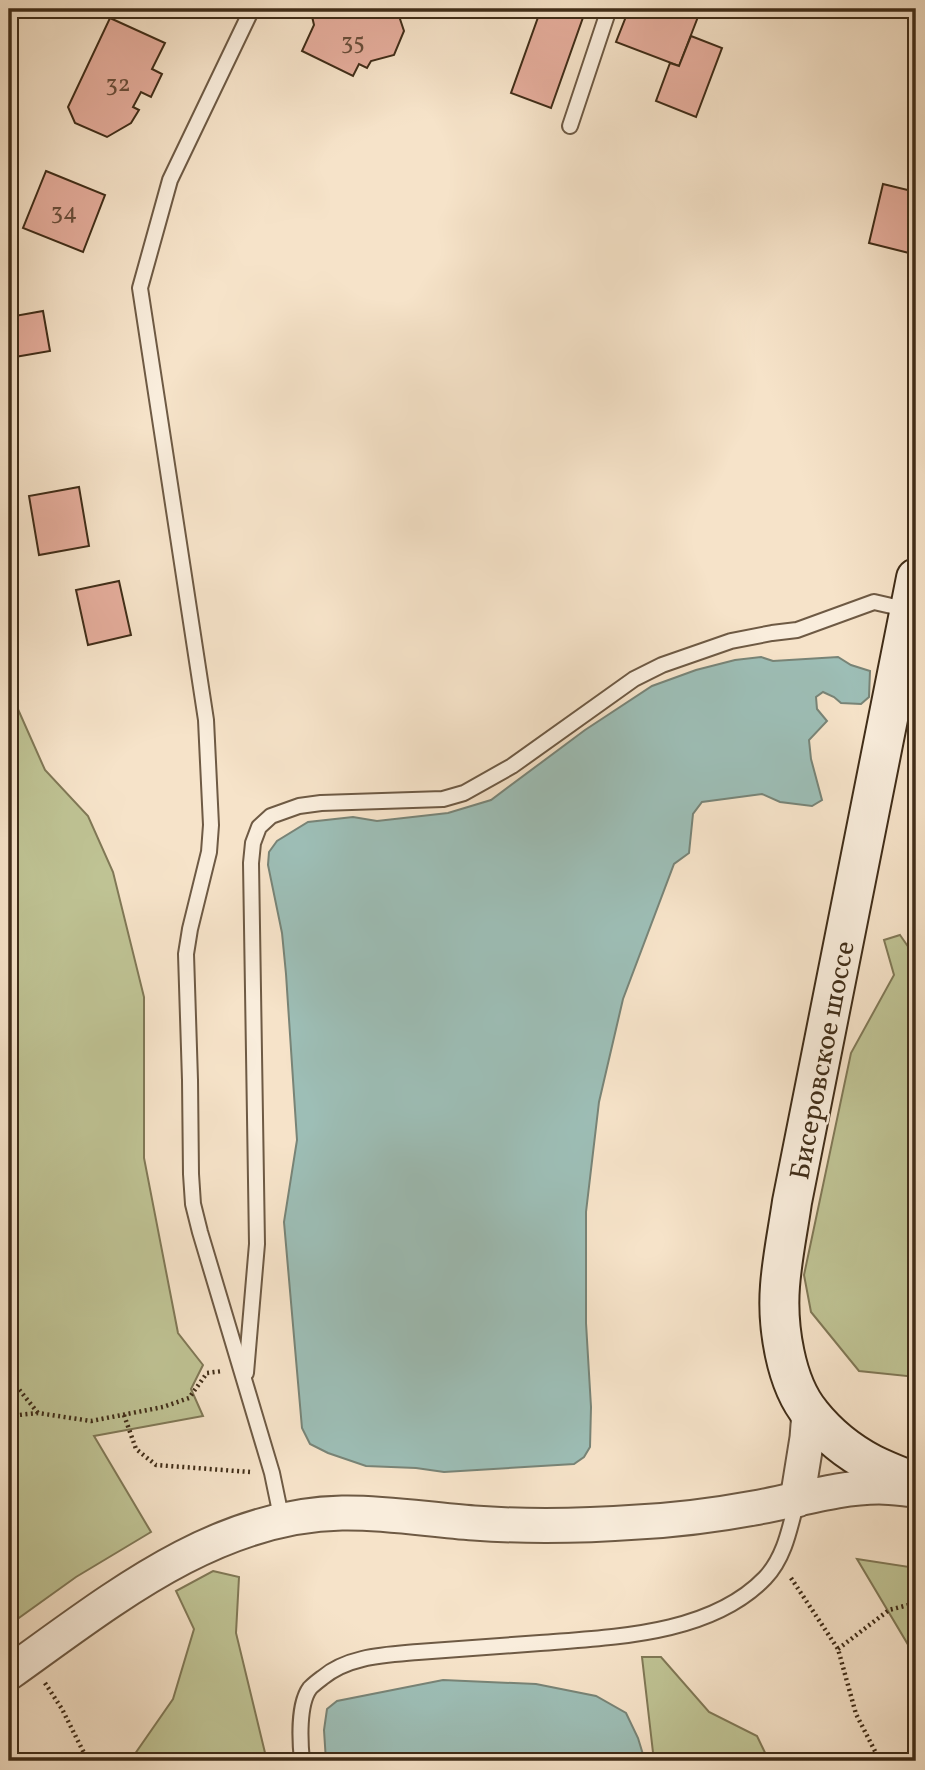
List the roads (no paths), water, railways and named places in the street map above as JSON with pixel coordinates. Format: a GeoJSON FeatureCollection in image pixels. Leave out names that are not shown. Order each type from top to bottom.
{"type":"FeatureCollection","features":[{"type":"Feature","properties":{"kind":"main road","name":"Бисеровское шоссе"},"geometry":{"type":"LineString","coordinates":[[914,599],[792,1202],[784,1252],[780,1309],[789,1369],[809,1412],[848,1449],[872,1464],[916,1483]]}},
{"type":"Feature","properties":{"kind":"street"},"geometry":{"type":"LineString","coordinates":[[797,1500],[809,1412]]}},
{"type":"Feature","properties":{"kind":"street"},"geometry":{"type":"LineString","coordinates":[[19,1666],[149,1576],[180,1558],[246,1530],[282,1521],[341,1513],[522,1526],[568,1526],[678,1520],[878,1487],[916,1490]]}},
{"type":"Feature","properties":{"kind":"lane"},"geometry":{"type":"LineString","coordinates":[[252,9],[170,180],[140,288],[206,720],[211,825],[209,852],[186,954],[193,1204],[272,1473],[282,1521]]}},
{"type":"Feature","properties":{"kind":"lane"},"geometry":{"type":"LineString","coordinates":[[570,126],[609,9]]}},
{"type":"Feature","properties":{"kind":"lane"},"geometry":{"type":"LineString","coordinates":[[245,1381],[257,1244],[251,863],[253,843],[259,827],[271,817],[299,806],[443,799],[464,793],[512,766],[634,678],[662,665],[731,641],[797,630],[874,602],[914,599]]}},
{"type":"Feature","properties":{"kind":"lane"},"geometry":{"type":"LineString","coordinates":[[302,1761],[302,1713],[305,1701],[309,1689],[331,1670],[358,1659],[618,1636],[671,1627],[702,1617],[726,1607],[765,1577],[778,1560],[797,1500]]}},
{"type":"Feature","properties":{"kind":"water"},"geometry":{"type":"Polygon","coordinates":[[[761,657],[773,661],[838,657],[851,665],[870,671],[869,697],[861,704],[841,703],[823,692],[816,697],[817,709],[827,721],[809,740],[822,800],[812,806],[780,802],[762,794],[702,802],[693,814],[689,853],[674,864],[623,999],[599,1102],[586,1212],[590,1447],[584,1457],[574,1464],[444,1472],[366,1466],[310,1444],[302,1428],[284,1222],[297,1140],[286,974],[282,933],[268,865],[269,852],[277,841],[308,822],[353,817],[377,821],[448,813],[491,800],[585,730],[652,686],[696,670],[735,660],[761,657]]]}},
{"type":"Feature","properties":{"kind":"water"},"geometry":{"type":"Polygon","coordinates":[[[443,1680],[536,1684],[596,1696],[626,1713],[645,1761],[326,1761],[324,1730],[327,1709],[337,1701],[443,1680]]]}}]}
